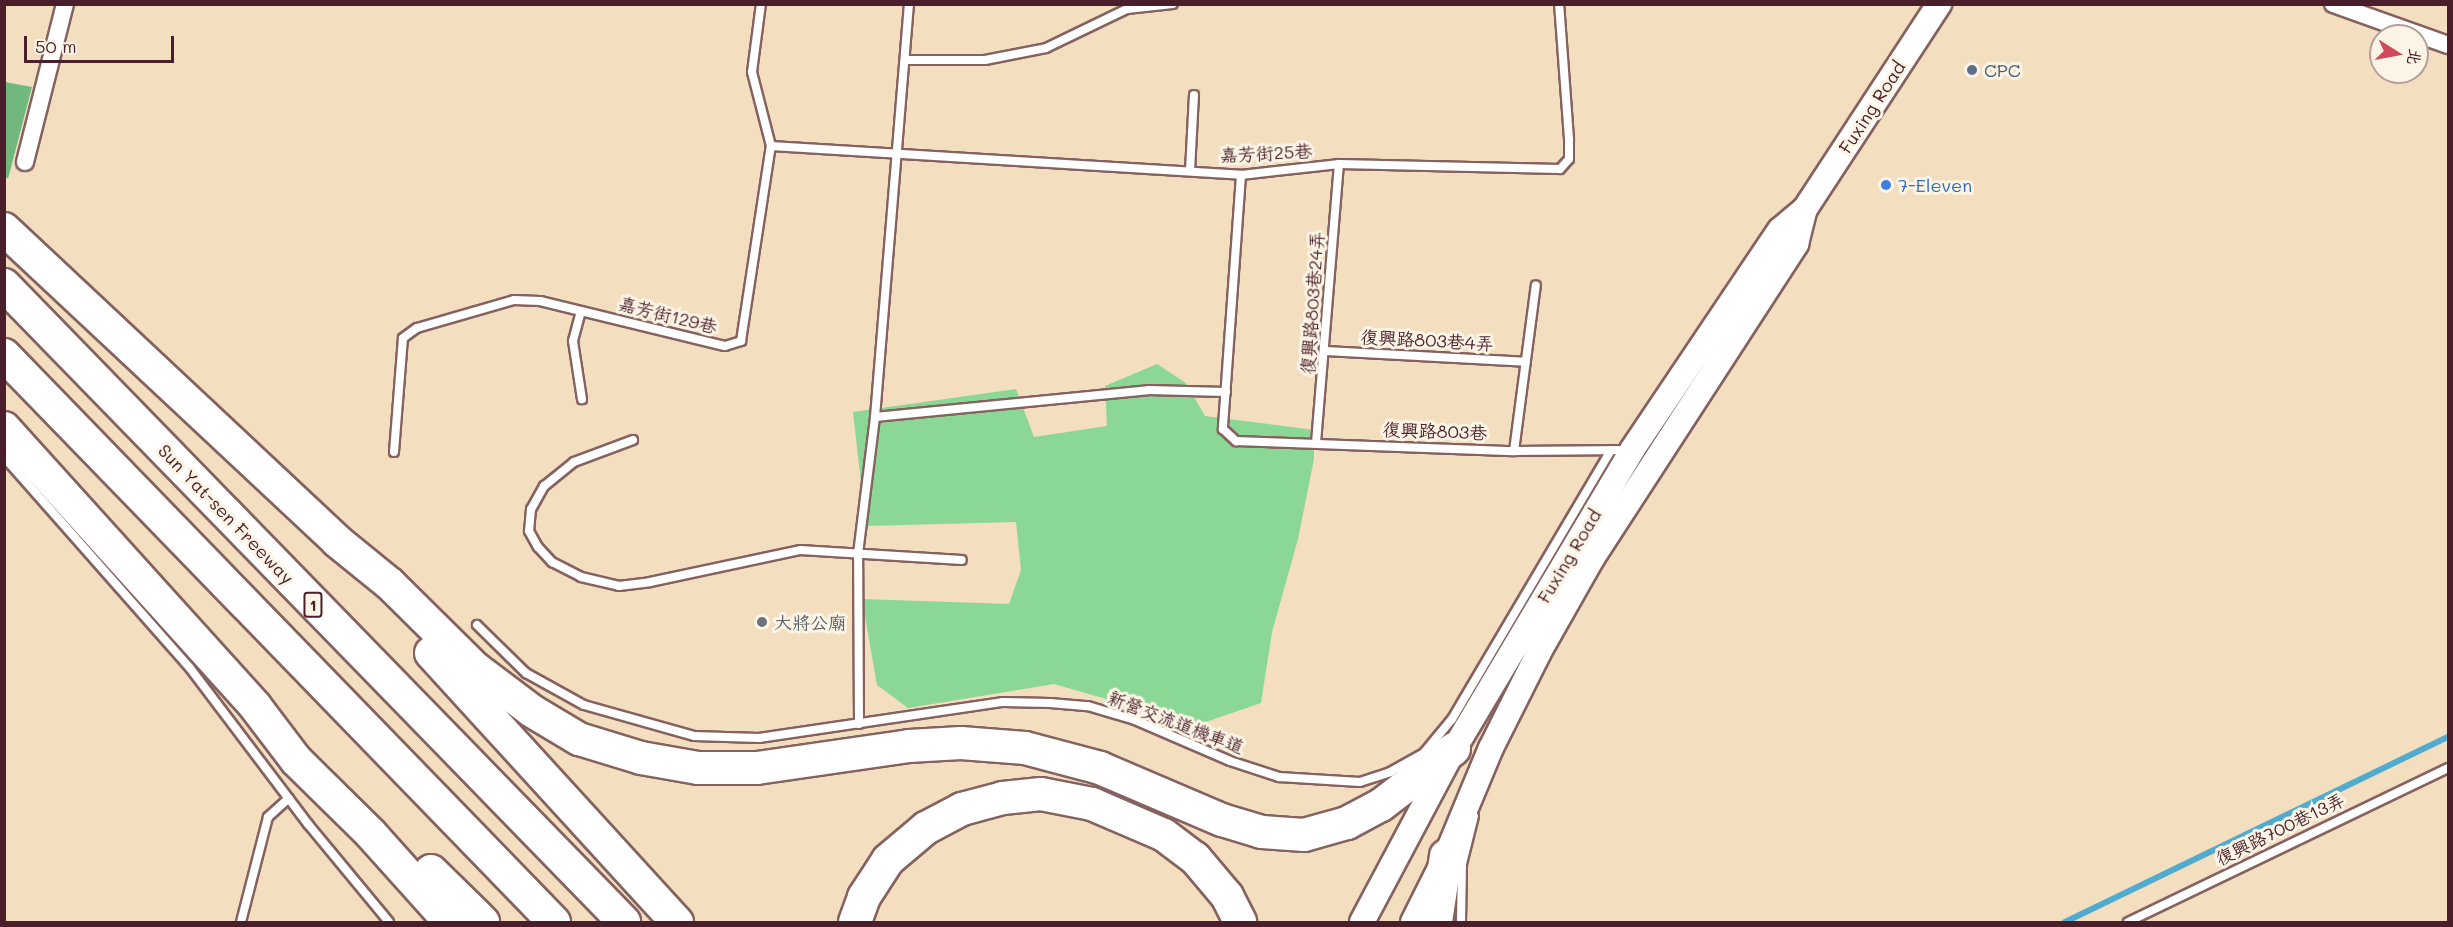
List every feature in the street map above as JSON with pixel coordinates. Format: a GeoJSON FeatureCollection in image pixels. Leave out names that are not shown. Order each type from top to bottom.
{"type":"FeatureCollection","features":[{"type":"Feature","properties":{"kind":"highway"},"geometry":{"type":"LineString","coordinates":[[4,229],[336,541],[390,584],[475,668],[532,711],[579,739],[641,759],[698,768],[757,768],[909,746],[961,743],[1025,748],[1100,768],[1222,820],[1262,832],[1304,836],[1347,823],[1381,805],[1454,749]]}},
{"type":"Feature","properties":{"kind":"highway","name":"Sun Yat-sen Freeway"},"geometry":{"type":"LineString","coordinates":[[4,285],[624,922]]}},
{"type":"Feature","properties":{"kind":"highway"},"geometry":{"type":"LineString","coordinates":[[4,355],[554,922]]}},
{"type":"Feature","properties":{"kind":"highway"},"geometry":{"type":"LineString","coordinates":[[4,428],[255,706],[296,760],[371,834],[450,922]]}},
{"type":"Feature","properties":{"kind":"highway"},"geometry":{"type":"LineString","coordinates":[[336,541],[377,593],[676,922]]}},
{"type":"Feature","properties":{"kind":"highway"},"geometry":{"type":"LineString","coordinates":[[255,706],[354,796],[483,922]]}},
{"type":"Feature","properties":{"kind":"highway"},"geometry":{"type":"LineString","coordinates":[[855,922],[864,897],[888,860],[926,828],[962,809],[1003,798],[1041,794],[1092,804],[1131,818],[1164,835],[1195,858],[1227,896],[1240,922]]}},
{"type":"Feature","properties":{"kind":"highway"},"geometry":{"type":"LineString","coordinates":[[1436,922],[1446,856]]}},
{"type":"Feature","properties":{"kind":"main road","name":"Fuxing Road"},"geometry":{"type":"LineString","coordinates":[[1362,922],[1454,749],[1622,450],[1780,230],[1805,209],[1939,4]]}},
{"type":"Feature","properties":{"kind":"main road","name":"Fuxing Road"},"geometry":{"type":"LineString","coordinates":[[1413,922],[1446,856],[1491,748],[1591,560],[1796,244],[1805,209]]}},
{"type":"Feature","properties":{"kind":"street"},"geometry":{"type":"LineString","coordinates":[[25,162],[65,4]]}},
{"type":"Feature","properties":{"kind":"street"},"geometry":{"type":"LineString","coordinates":[[2333,4],[2448,45]]}},
{"type":"Feature","properties":{"kind":"lane","name":"嘉芳街129巷"},"geometry":{"type":"LineString","coordinates":[[394,452],[403,338],[417,328],[514,300],[540,301],[725,346],[741,341],[771,146],[752,72],[761,4]]}},
{"type":"Feature","properties":{"kind":"lane"},"geometry":{"type":"LineString","coordinates":[[859,724],[858,554],[875,417],[909,4]]}},
{"type":"Feature","properties":{"kind":"lane"},"geometry":{"type":"LineString","coordinates":[[905,60],[985,60],[1046,48],[1127,9],[1173,4]]}},
{"type":"Feature","properties":{"kind":"lane","name":"嘉芳街25巷"},"geometry":{"type":"LineString","coordinates":[[771,146],[898,151],[1241,175],[1339,164],[1560,169],[1569,159],[1569,139],[1559,4]]}},
{"type":"Feature","properties":{"kind":"lane"},"geometry":{"type":"LineString","coordinates":[[1190,171],[1194,95]]}},
{"type":"Feature","properties":{"kind":"lane","name":"復興路803巷24弄"},"geometry":{"type":"LineString","coordinates":[[1316,443],[1326,351],[1339,164]]}},
{"type":"Feature","properties":{"kind":"lane"},"geometry":{"type":"LineString","coordinates":[[875,417],[1148,390],[1226,392],[1241,175]]}},
{"type":"Feature","properties":{"kind":"lane"},"geometry":{"type":"LineString","coordinates":[[1514,451],[1536,285]]}},
{"type":"Feature","properties":{"kind":"lane"},"geometry":{"type":"LineString","coordinates":[[581,311],[573,341],[582,399]]}},
{"type":"Feature","properties":{"kind":"lane","name":"復興路803巷4弄"},"geometry":{"type":"LineString","coordinates":[[1326,351],[1526,362]]}},
{"type":"Feature","properties":{"kind":"lane","name":"復興路803巷"},"geometry":{"type":"LineString","coordinates":[[1226,392],[1223,429],[1236,441],[1514,451],[1622,450]]}},
{"type":"Feature","properties":{"kind":"lane"},"geometry":{"type":"LineString","coordinates":[[633,440],[574,462],[543,486],[531,509],[529,531],[552,562],[581,577],[619,586],[800,550],[962,560]]}},
{"type":"Feature","properties":{"kind":"lane","name":"新營交流道機車道"},"geometry":{"type":"LineString","coordinates":[[477,625],[526,674],[584,705],[641,724],[694,736],[759,738],[1003,702],[1050,703],[1088,706],[1135,720],[1230,761],[1279,777],[1360,782],[1390,772],[1423,754],[1452,719],[1622,450]]}},
{"type":"Feature","properties":{"kind":"lane"},"geometry":{"type":"LineString","coordinates":[[4,457],[190,668],[308,824],[389,922]]}},
{"type":"Feature","properties":{"kind":"lane"},"geometry":{"type":"LineString","coordinates":[[1461,922],[1462,864],[1491,748]]}},
{"type":"Feature","properties":{"kind":"lane","name":"復興路700巷13弄"},"geometry":{"type":"LineString","coordinates":[[2128,922],[2448,768]]}},
{"type":"Feature","properties":{"kind":"lane"},"geometry":{"type":"LineString","coordinates":[[241,922],[268,817],[289,798]]}},
{"type":"Feature","properties":{"kind":"green space"},"geometry":{"type":"Polygon","coordinates":[[[5,82],[32,87],[8,179],[4,175],[5,82]]]}},
{"type":"Feature","properties":{"kind":"green space"},"geometry":{"type":"Polygon","coordinates":[[[1157,364],[1186,383],[1205,416],[1314,430],[1314,459],[1298,539],[1272,632],[1261,703],[1197,725],[1054,684],[908,708],[877,685],[862,599],[1009,604],[1021,570],[1016,522],[866,526],[853,412],[1016,389],[1034,437],[1107,426],[1105,386],[1157,364]]]}},
{"type":"Feature","properties":{"kind":"waterway"},"geometry":{"type":"LineString","coordinates":[[2065,922],[2448,737]]}},
{"type":"Feature","properties":{"kind":"place","name":"CPC"},"geometry":{"type":"Point","coordinates":[1972,70]}},
{"type":"Feature","properties":{"kind":"place","name":"7-Eleven"},"geometry":{"type":"Point","coordinates":[1886,185]}},
{"type":"Feature","properties":{"kind":"place","name":"大將公廟"},"geometry":{"type":"Point","coordinates":[762,622]}}]}
